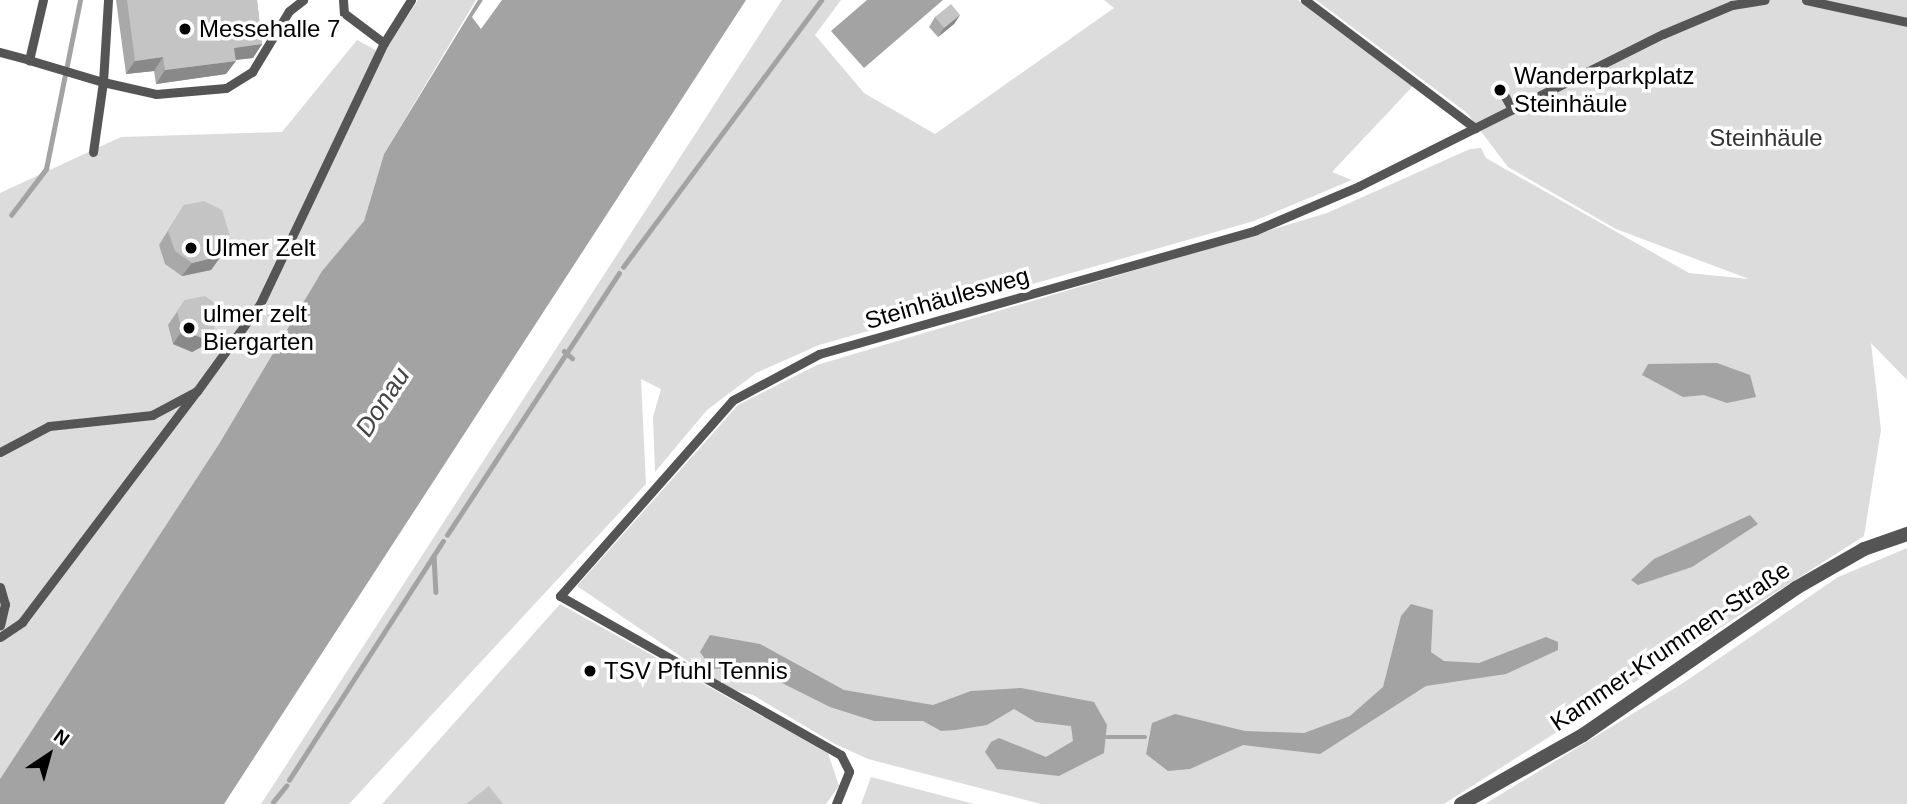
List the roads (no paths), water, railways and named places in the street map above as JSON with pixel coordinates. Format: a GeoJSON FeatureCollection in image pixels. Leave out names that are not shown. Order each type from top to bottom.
{"type":"FeatureCollection","features":[{"type":"Feature","properties":{"kind":"street","name":"Kammer-Krummen-Straße"},"geometry":{"type":"LineString","coordinates":[[1461,804],[1583,735],[1796,587],[1864,549],[1907,534]]}},
{"type":"Feature","properties":{"kind":"lane"},"geometry":{"type":"LineString","coordinates":[[29,60],[43,0]]}},
{"type":"Feature","properties":{"kind":"lane"},"geometry":{"type":"LineString","coordinates":[[93,152],[103,82],[108,0]]}},
{"type":"Feature","properties":{"kind":"lane"},"geometry":{"type":"LineString","coordinates":[[0,52],[49,69],[156,94],[226,88],[252,72],[289,10],[303,0]]}},
{"type":"Feature","properties":{"kind":"lane"},"geometry":{"type":"LineString","coordinates":[[344,0],[344,13],[384,43]]}},
{"type":"Feature","properties":{"kind":"lane"},"geometry":{"type":"LineString","coordinates":[[0,637],[22,622],[197,391],[260,303],[384,43],[411,0]]}},
{"type":"Feature","properties":{"kind":"lane"},"geometry":{"type":"LineString","coordinates":[[1305,0],[1475,128]]}},
{"type":"Feature","properties":{"kind":"lane","name":"Steinhäulesweg"},"geometry":{"type":"LineString","coordinates":[[836,804],[849,771],[841,755],[560,596],[711,419],[762,379],[819,354],[1256,230],[1475,128],[1663,34],[1732,5],[1765,0]]}},
{"type":"Feature","properties":{"kind":"lane"},"geometry":{"type":"LineString","coordinates":[[1806,0],[1907,22]]}},
{"type":"Feature","properties":{"kind":"lane"},"geometry":{"type":"LineString","coordinates":[[1502,91],[1512,109]]}},
{"type":"Feature","properties":{"kind":"lane"},"geometry":{"type":"LineString","coordinates":[[0,452],[49,426],[152,415],[197,391]]}},
{"type":"Feature","properties":{"kind":"lane"},"geometry":{"type":"LineString","coordinates":[[0,587],[5,604],[0,625]]}},
{"type":"Feature","properties":{"kind":"water","name":"Donau"},"geometry":{"type":"Polygon","coordinates":[[[478,0],[483,0],[472,17],[481,29],[502,0],[746,0],[224,804],[0,804],[0,779],[219,444],[322,271],[364,221],[384,154],[478,0]]]}},
{"type":"Feature","properties":{"kind":"water"},"geometry":{"type":"Polygon","coordinates":[[[867,0],[943,0],[864,68],[831,31],[867,0]]]}},
{"type":"Feature","properties":{"kind":"water"},"geometry":{"type":"Polygon","coordinates":[[[1717,363],[1750,375],[1756,397],[1727,403],[1704,395],[1683,397],[1642,375],[1648,364],[1717,363]]]}},
{"type":"Feature","properties":{"kind":"water"},"geometry":{"type":"Polygon","coordinates":[[[1750,515],[1758,524],[1692,567],[1638,585],[1631,580],[1654,559],[1750,515]]]}},
{"type":"Feature","properties":{"kind":"water"},"geometry":{"type":"Polygon","coordinates":[[[1411,604],[1433,610],[1431,652],[1444,661],[1479,663],[1546,637],[1558,642],[1558,650],[1506,674],[1426,686],[1320,754],[1243,745],[1190,769],[1168,771],[1146,754],[1152,723],[1175,714],[1245,731],[1304,733],[1350,716],[1383,687],[1401,616],[1411,604]]]}},
{"type":"Feature","properties":{"kind":"water"},"geometry":{"type":"Polygon","coordinates":[[[710,635],[760,644],[844,690],[933,705],[971,691],[1021,688],[1094,702],[1107,725],[1104,753],[1059,776],[997,769],[985,752],[991,742],[999,738],[1046,757],[1073,741],[1071,726],[1036,722],[1014,709],[987,725],[956,730],[941,731],[923,721],[874,721],[830,707],[750,667],[712,669],[700,652],[710,635]]]}},
{"type":"Feature","properties":{"kind":"waterway"},"geometry":{"type":"LineString","coordinates":[[11,215],[46,169],[80,0]]}},
{"type":"Feature","properties":{"kind":"waterway"},"geometry":{"type":"LineString","coordinates":[[623,267],[821,0]]}},
{"type":"Feature","properties":{"kind":"waterway"},"geometry":{"type":"LineString","coordinates":[[447,535],[619,273]]}},
{"type":"Feature","properties":{"kind":"waterway"},"geometry":{"type":"LineString","coordinates":[[564,351],[572,358]]}},
{"type":"Feature","properties":{"kind":"waterway"},"geometry":{"type":"LineString","coordinates":[[289,780],[443,541]]}},
{"type":"Feature","properties":{"kind":"waterway"},"geometry":{"type":"LineString","coordinates":[[434,556],[436,592]]}},
{"type":"Feature","properties":{"kind":"waterway"},"geometry":{"type":"LineString","coordinates":[[1107,737],[1145,737]]}},
{"type":"Feature","properties":{"kind":"waterway"},"geometry":{"type":"LineString","coordinates":[[273,802],[286,786]]}},
{"type":"Feature","properties":{"kind":"place","name":"Messehalle 7"},"geometry":{"type":"Point","coordinates":[185,29]}},
{"type":"Feature","properties":{"kind":"place","name":"Wanderparkplatz Steinhäule"},"geometry":{"type":"Point","coordinates":[1500,90]}},
{"type":"Feature","properties":{"kind":"place","name":"Ulmer Zelt"},"geometry":{"type":"Point","coordinates":[191,248]}},
{"type":"Feature","properties":{"kind":"place","name":"ulmer zelt Biergarten"},"geometry":{"type":"Point","coordinates":[189,328]}},
{"type":"Feature","properties":{"kind":"place","name":"TSV Pfuhl Tennis"},"geometry":{"type":"Point","coordinates":[590,671]}},
{"type":"Feature","properties":{"kind":"park label","name":"Steinhäule"},"geometry":{"type":"Point","coordinates":[1766,138]}}]}
